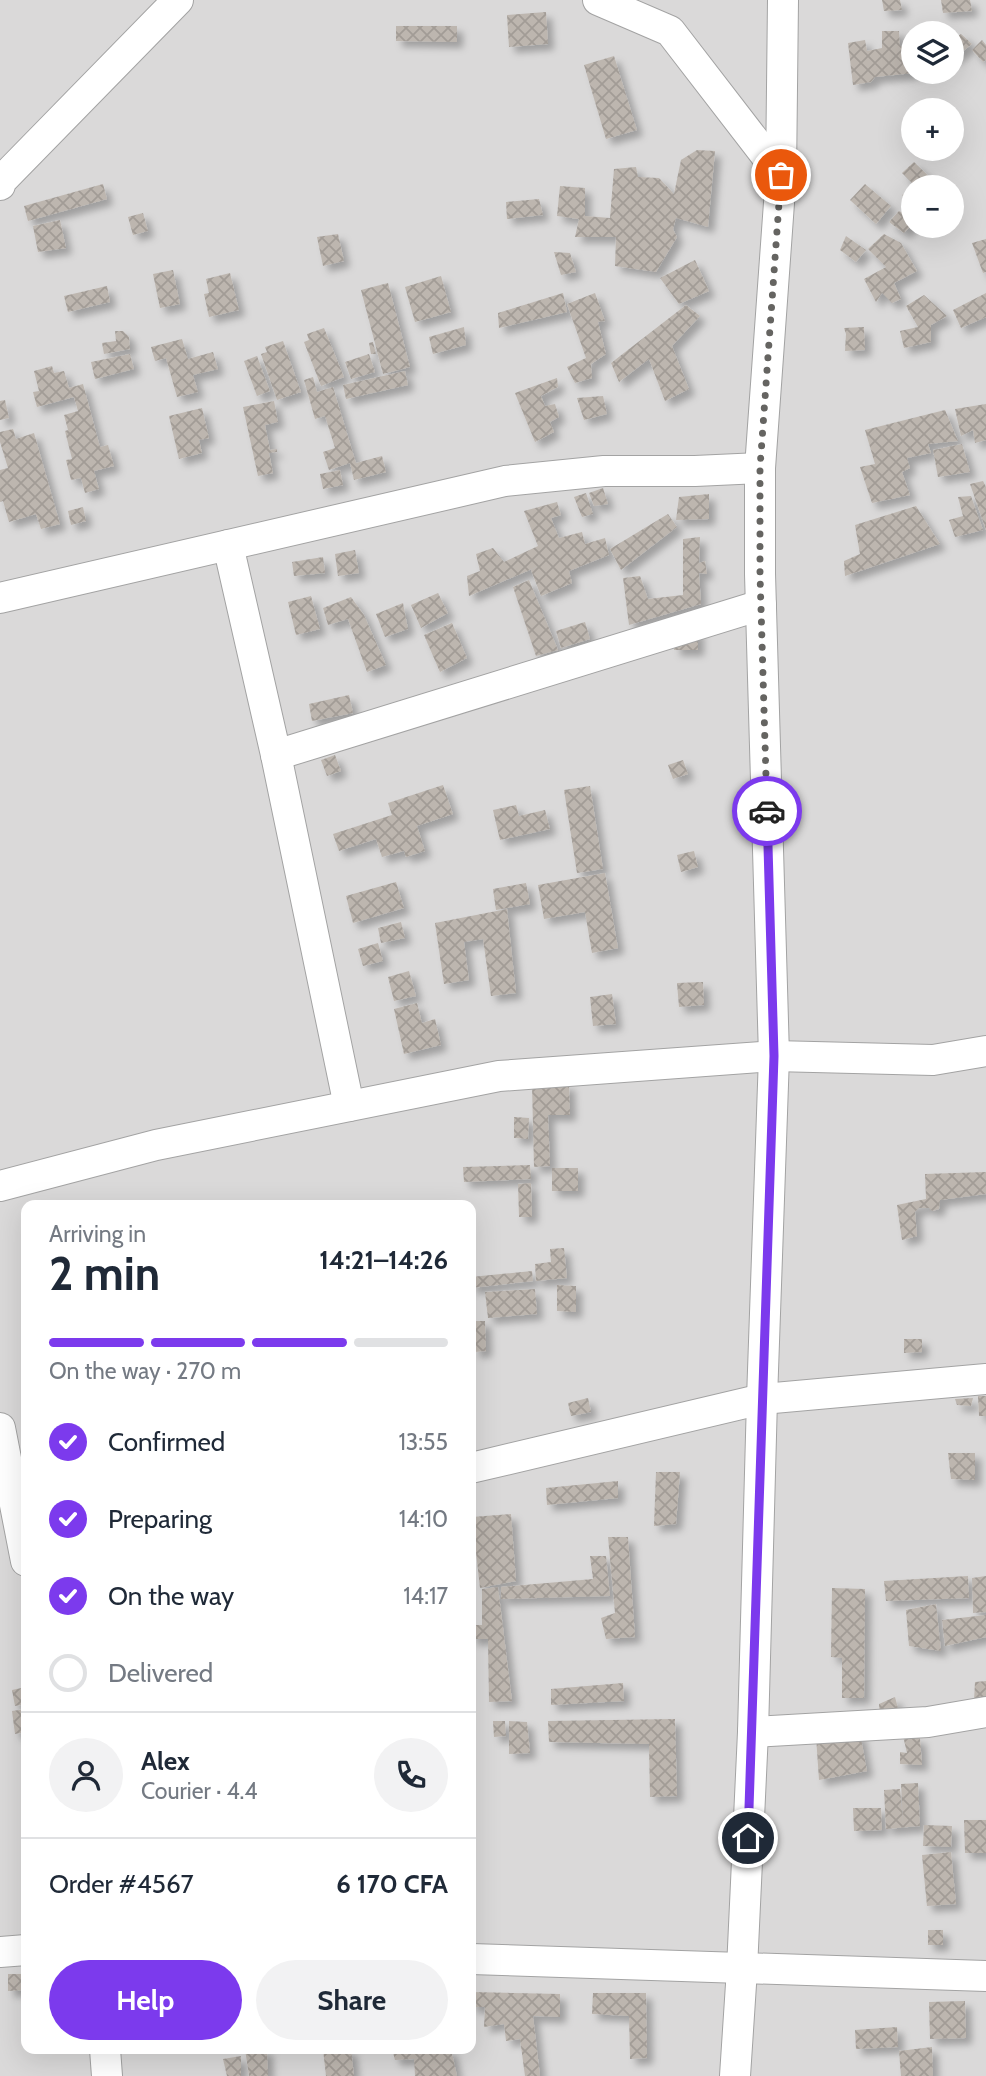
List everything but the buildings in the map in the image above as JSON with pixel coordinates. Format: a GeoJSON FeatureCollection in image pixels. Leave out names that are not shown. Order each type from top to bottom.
{"type":"FeatureCollection","features":[{"type":"Feature","properties":{"kind":"street"},"geometry":{"type":"LineString","coordinates":[[0,185],[10,171],[178,0]]}},
{"type":"Feature","properties":{"kind":"street"},"geometry":{"type":"LineString","coordinates":[[598,0],[670,31],[781,175]]}},
{"type":"Feature","properties":{"kind":"street"},"geometry":{"type":"LineString","coordinates":[[735,2076],[743,1969],[753,1732],[774,1056],[761,605],[760,468],[781,175],[783,0]]}},
{"type":"Feature","properties":{"kind":"street"},"geometry":{"type":"LineString","coordinates":[[0,598],[505,481],[604,471],[760,468]]}},
{"type":"Feature","properties":{"kind":"street"},"geometry":{"type":"LineString","coordinates":[[228,545],[276,755],[349,1107]]}},
{"type":"Feature","properties":{"kind":"street"},"geometry":{"type":"LineString","coordinates":[[276,755],[761,605]]}},
{"type":"Feature","properties":{"kind":"street"},"geometry":{"type":"LineString","coordinates":[[0,1186],[156,1145],[499,1076],[774,1056],[933,1059],[986,1051]]}},
{"type":"Feature","properties":{"kind":"street"},"geometry":{"type":"LineString","coordinates":[[476,1467],[762,1399],[986,1379]]}},
{"type":"Feature","properties":{"kind":"street"},"geometry":{"type":"LineString","coordinates":[[0,1428],[19,1549]]}},
{"type":"Feature","properties":{"kind":"street"},"geometry":{"type":"LineString","coordinates":[[753,1732],[928,1722],[986,1712]]}},
{"type":"Feature","properties":{"kind":"street"},"geometry":{"type":"LineString","coordinates":[[0,1952],[21,1950]]}},
{"type":"Feature","properties":{"kind":"street"},"geometry":{"type":"LineString","coordinates":[[476,1959],[986,1976]]}},
{"type":"Feature","properties":{"kind":"street"},"geometry":{"type":"LineString","coordinates":[[105,2054],[107,2076]]}},
{"type":"Feature","properties":{"kind":"shaded area"},"geometry":{"type":"Polygon","coordinates":[[[0,0],[986,0],[986,2076],[0,2076],[0,0]]]}},
{"type":"Feature","properties":{"kind":"way so far"},"geometry":{"type":"LineString","coordinates":[[767,811],[760,574],[760,468],[781,175]]}},
{"type":"Feature","properties":{"kind":"route"},"geometry":{"type":"LineString","coordinates":[[748,1838],[774,1056],[767,811]]}}]}
